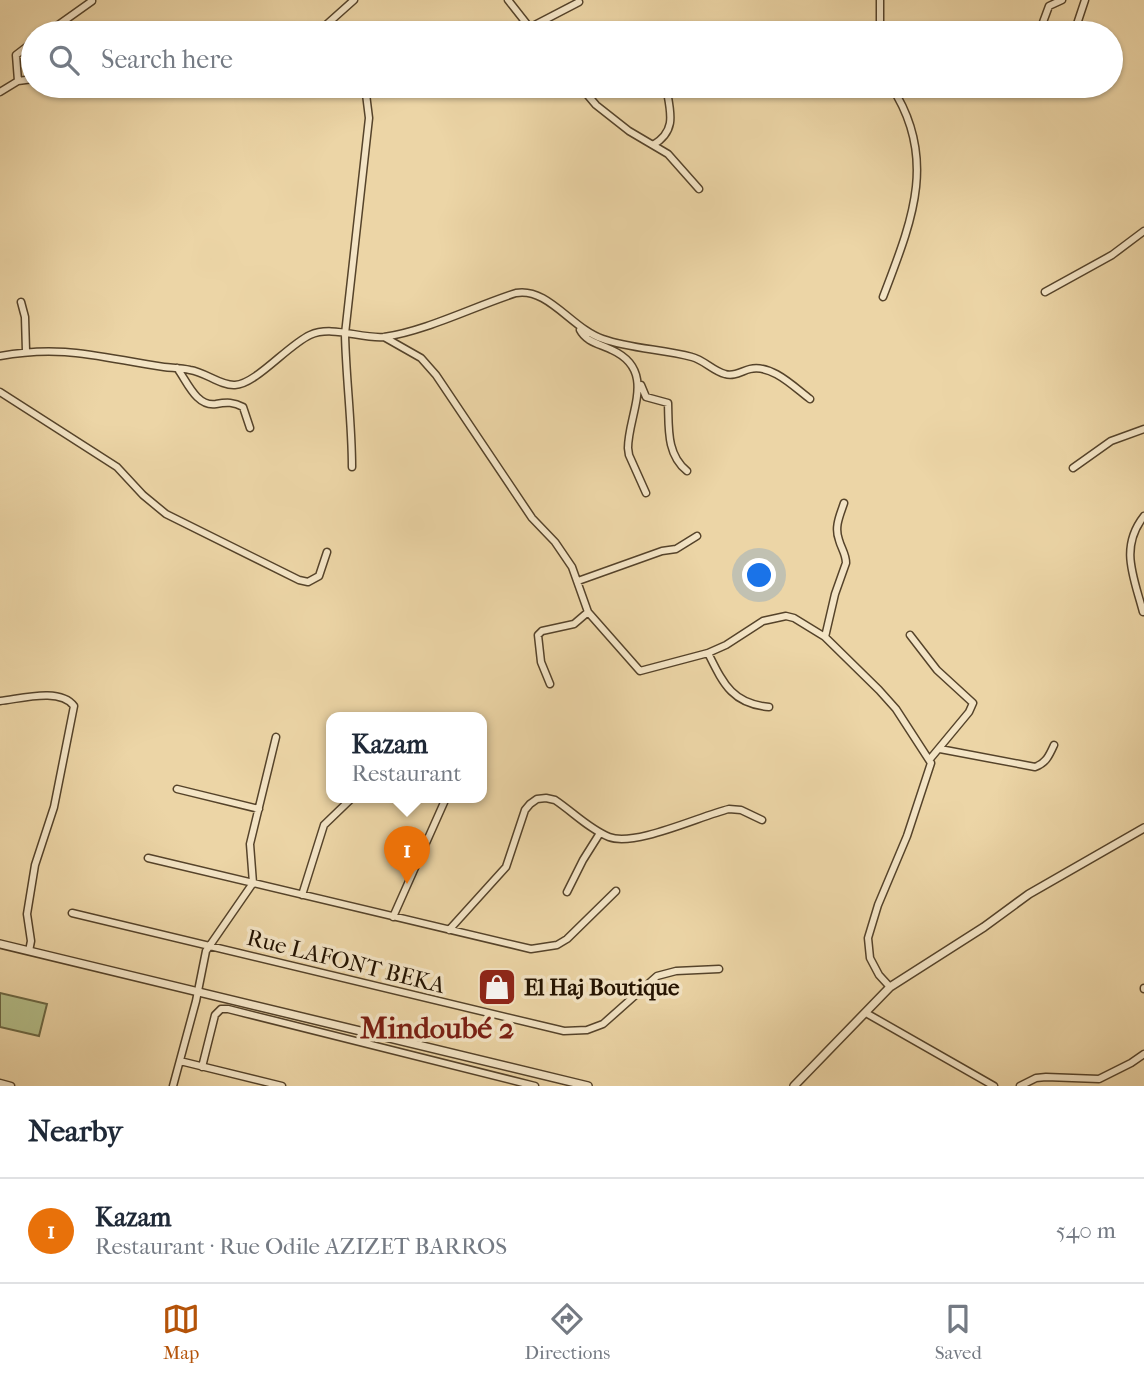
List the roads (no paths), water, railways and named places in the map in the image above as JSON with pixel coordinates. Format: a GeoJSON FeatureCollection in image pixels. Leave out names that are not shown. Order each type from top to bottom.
{"type":"FeatureCollection","features":[{"type":"Feature","properties":{"kind":"street"},"geometry":{"type":"LineString","coordinates":[[331,21],[354,0]]}},
{"type":"Feature","properties":{"kind":"street"},"geometry":{"type":"LineString","coordinates":[[508,0],[525,21]]}},
{"type":"Feature","properties":{"kind":"street"},"geometry":{"type":"LineString","coordinates":[[880,0],[880,21]]}},
{"type":"Feature","properties":{"kind":"street"},"geometry":{"type":"LineString","coordinates":[[1043,21],[1049,6],[1062,0]]}},
{"type":"Feature","properties":{"kind":"street"},"geometry":{"type":"LineString","coordinates":[[1077,21],[1085,0]]}},
{"type":"Feature","properties":{"kind":"street"},"geometry":{"type":"LineString","coordinates":[[64,21],[92,1]]}},
{"type":"Feature","properties":{"kind":"street"},"geometry":{"type":"LineString","coordinates":[[547,21],[579,2]]}},
{"type":"Feature","properties":{"kind":"street"},"geometry":{"type":"LineString","coordinates":[[18,81],[16,54],[21,50]]}},
{"type":"Feature","properties":{"kind":"street"},"geometry":{"type":"LineString","coordinates":[[0,92],[21,81]]}},
{"type":"Feature","properties":{"kind":"street"},"geometry":{"type":"LineString","coordinates":[[352,467],[345,334],[369,118],[366,98]]}},
{"type":"Feature","properties":{"kind":"street"},"geometry":{"type":"LineString","coordinates":[[590,98],[629,131],[668,153],[699,189]]}},
{"type":"Feature","properties":{"kind":"street"},"geometry":{"type":"LineString","coordinates":[[653,145],[662,140],[670,130],[668,98]]}},
{"type":"Feature","properties":{"kind":"street"},"geometry":{"type":"LineString","coordinates":[[883,297],[895,266],[918,186],[917,149],[910,120],[898,98]]}},
{"type":"Feature","properties":{"kind":"street"},"geometry":{"type":"LineString","coordinates":[[1045,292],[1112,255],[1144,231]]}},
{"type":"Feature","properties":{"kind":"street"},"geometry":{"type":"LineString","coordinates":[[0,356],[50,349],[89,353],[199,372],[228,384],[239,385],[259,373],[291,346],[312,334],[320,332],[384,337],[431,324],[486,302],[521,292],[535,293],[580,328],[609,341],[702,360],[724,374],[737,374],[752,368],[765,369],[810,400]]}},
{"type":"Feature","properties":{"kind":"street"},"geometry":{"type":"LineString","coordinates":[[22,302],[26,351]]}},
{"type":"Feature","properties":{"kind":"street"},"geometry":{"type":"LineString","coordinates":[[580,328],[590,341],[616,351],[624,358],[635,372],[646,397],[668,402],[669,436],[673,454],[687,471]]}},
{"type":"Feature","properties":{"kind":"street"},"geometry":{"type":"LineString","coordinates":[[384,337],[428,365],[532,518],[555,542],[572,566],[588,612],[640,671],[708,653],[726,645],[755,625],[770,618],[786,616],[825,637],[896,709],[930,760],[930,770],[868,937],[870,958],[879,975],[890,987]]}},
{"type":"Feature","properties":{"kind":"street"},"geometry":{"type":"LineString","coordinates":[[177,368],[190,390],[203,401],[213,404],[230,402],[243,407],[250,428]]}},
{"type":"Feature","properties":{"kind":"street"},"geometry":{"type":"LineString","coordinates":[[638,381],[637,403],[628,448],[646,493]]}},
{"type":"Feature","properties":{"kind":"street"},"geometry":{"type":"LineString","coordinates":[[0,392],[117,467],[154,505],[178,521],[308,582],[319,576],[327,552]]}},
{"type":"Feature","properties":{"kind":"street"},"geometry":{"type":"LineString","coordinates":[[1073,468],[1111,441],[1144,429]]}},
{"type":"Feature","properties":{"kind":"street"},"geometry":{"type":"LineString","coordinates":[[825,637],[846,558],[837,532],[844,503]]}},
{"type":"Feature","properties":{"kind":"street"},"geometry":{"type":"LineString","coordinates":[[1143,612],[1129,548],[1144,516]]}},
{"type":"Feature","properties":{"kind":"street"},"geometry":{"type":"LineString","coordinates":[[578,581],[662,551],[676,549],[697,536]]}},
{"type":"Feature","properties":{"kind":"street"},"geometry":{"type":"LineString","coordinates":[[550,684],[541,662],[538,635],[542,631],[573,624],[588,612]]}},
{"type":"Feature","properties":{"kind":"street"},"geometry":{"type":"LineString","coordinates":[[911,635],[937,670],[973,704],[930,760]]}},
{"type":"Feature","properties":{"kind":"street"},"geometry":{"type":"LineString","coordinates":[[708,653],[732,694],[754,706],[768,707]]}},
{"type":"Feature","properties":{"kind":"street"},"geometry":{"type":"LineString","coordinates":[[0,701],[53,696],[63,698],[74,706],[53,811],[35,865],[27,914],[31,941],[29,951]]}},
{"type":"Feature","properties":{"kind":"street"},"geometry":{"type":"LineString","coordinates":[[173,1086],[209,945],[253,883],[250,844],[276,737]]}},
{"type":"Feature","properties":{"kind":"street"},"geometry":{"type":"LineString","coordinates":[[940,749],[1035,767],[1048,759],[1054,745]]}},
{"type":"Feature","properties":{"kind":"street"},"geometry":{"type":"LineString","coordinates":[[177,789],[259,808]]}},
{"type":"Feature","properties":{"kind":"street"},"geometry":{"type":"LineString","coordinates":[[449,930],[506,867],[525,810],[537,799],[555,800],[600,833],[616,839],[632,839],[732,809],[741,810],[762,820]]}},
{"type":"Feature","properties":{"kind":"street"},"geometry":{"type":"LineString","coordinates":[[302,895],[324,825],[347,803]]}},
{"type":"Feature","properties":{"kind":"street"},"geometry":{"type":"LineString","coordinates":[[393,917],[444,803]]}},
{"type":"Feature","properties":{"kind":"street"},"geometry":{"type":"LineString","coordinates":[[794,1086],[890,987],[984,927],[1029,894],[1144,828]]}},
{"type":"Feature","properties":{"kind":"street"},"geometry":{"type":"LineString","coordinates":[[567,892],[600,833]]}},
{"type":"Feature","properties":{"kind":"street"},"geometry":{"type":"LineString","coordinates":[[148,858],[521,947],[547,948],[566,939],[616,891]]}},
{"type":"Feature","properties":{"kind":"street","name":"Rue LAFONT BEKA"},"geometry":{"type":"LineString","coordinates":[[72,913],[564,1031],[587,1030],[603,1024],[657,976],[676,971],[719,969]]}},
{"type":"Feature","properties":{"kind":"street"},"geometry":{"type":"LineString","coordinates":[[0,944],[588,1086]]}},
{"type":"Feature","properties":{"kind":"street"},"geometry":{"type":"LineString","coordinates":[[202,1066],[215,1015],[221,1009],[228,1009],[535,1086]]}},
{"type":"Feature","properties":{"kind":"street"},"geometry":{"type":"LineString","coordinates":[[866,1013],[995,1086]]}},
{"type":"Feature","properties":{"kind":"street"},"geometry":{"type":"LineString","coordinates":[[1020,1086],[1036,1078],[1046,1077],[1099,1079],[1144,1054]]}},
{"type":"Feature","properties":{"kind":"street"},"geometry":{"type":"LineString","coordinates":[[180,1061],[282,1086]]}},
{"type":"Feature","properties":{"kind":"street"},"geometry":{"type":"LineString","coordinates":[[0,1083],[11,1086]]}},
{"type":"Feature","properties":{"kind":"place","name":"Kazam"},"geometry":{"type":"Point","coordinates":[407,884]}},
{"type":"Feature","properties":{"kind":"place","name":"El Haj Boutique"},"geometry":{"type":"Point","coordinates":[497,987]}},
{"type":"Feature","properties":{"kind":"district","name":"Mindoubé 2"},"geometry":{"type":"Point","coordinates":[437,1028]}}]}
